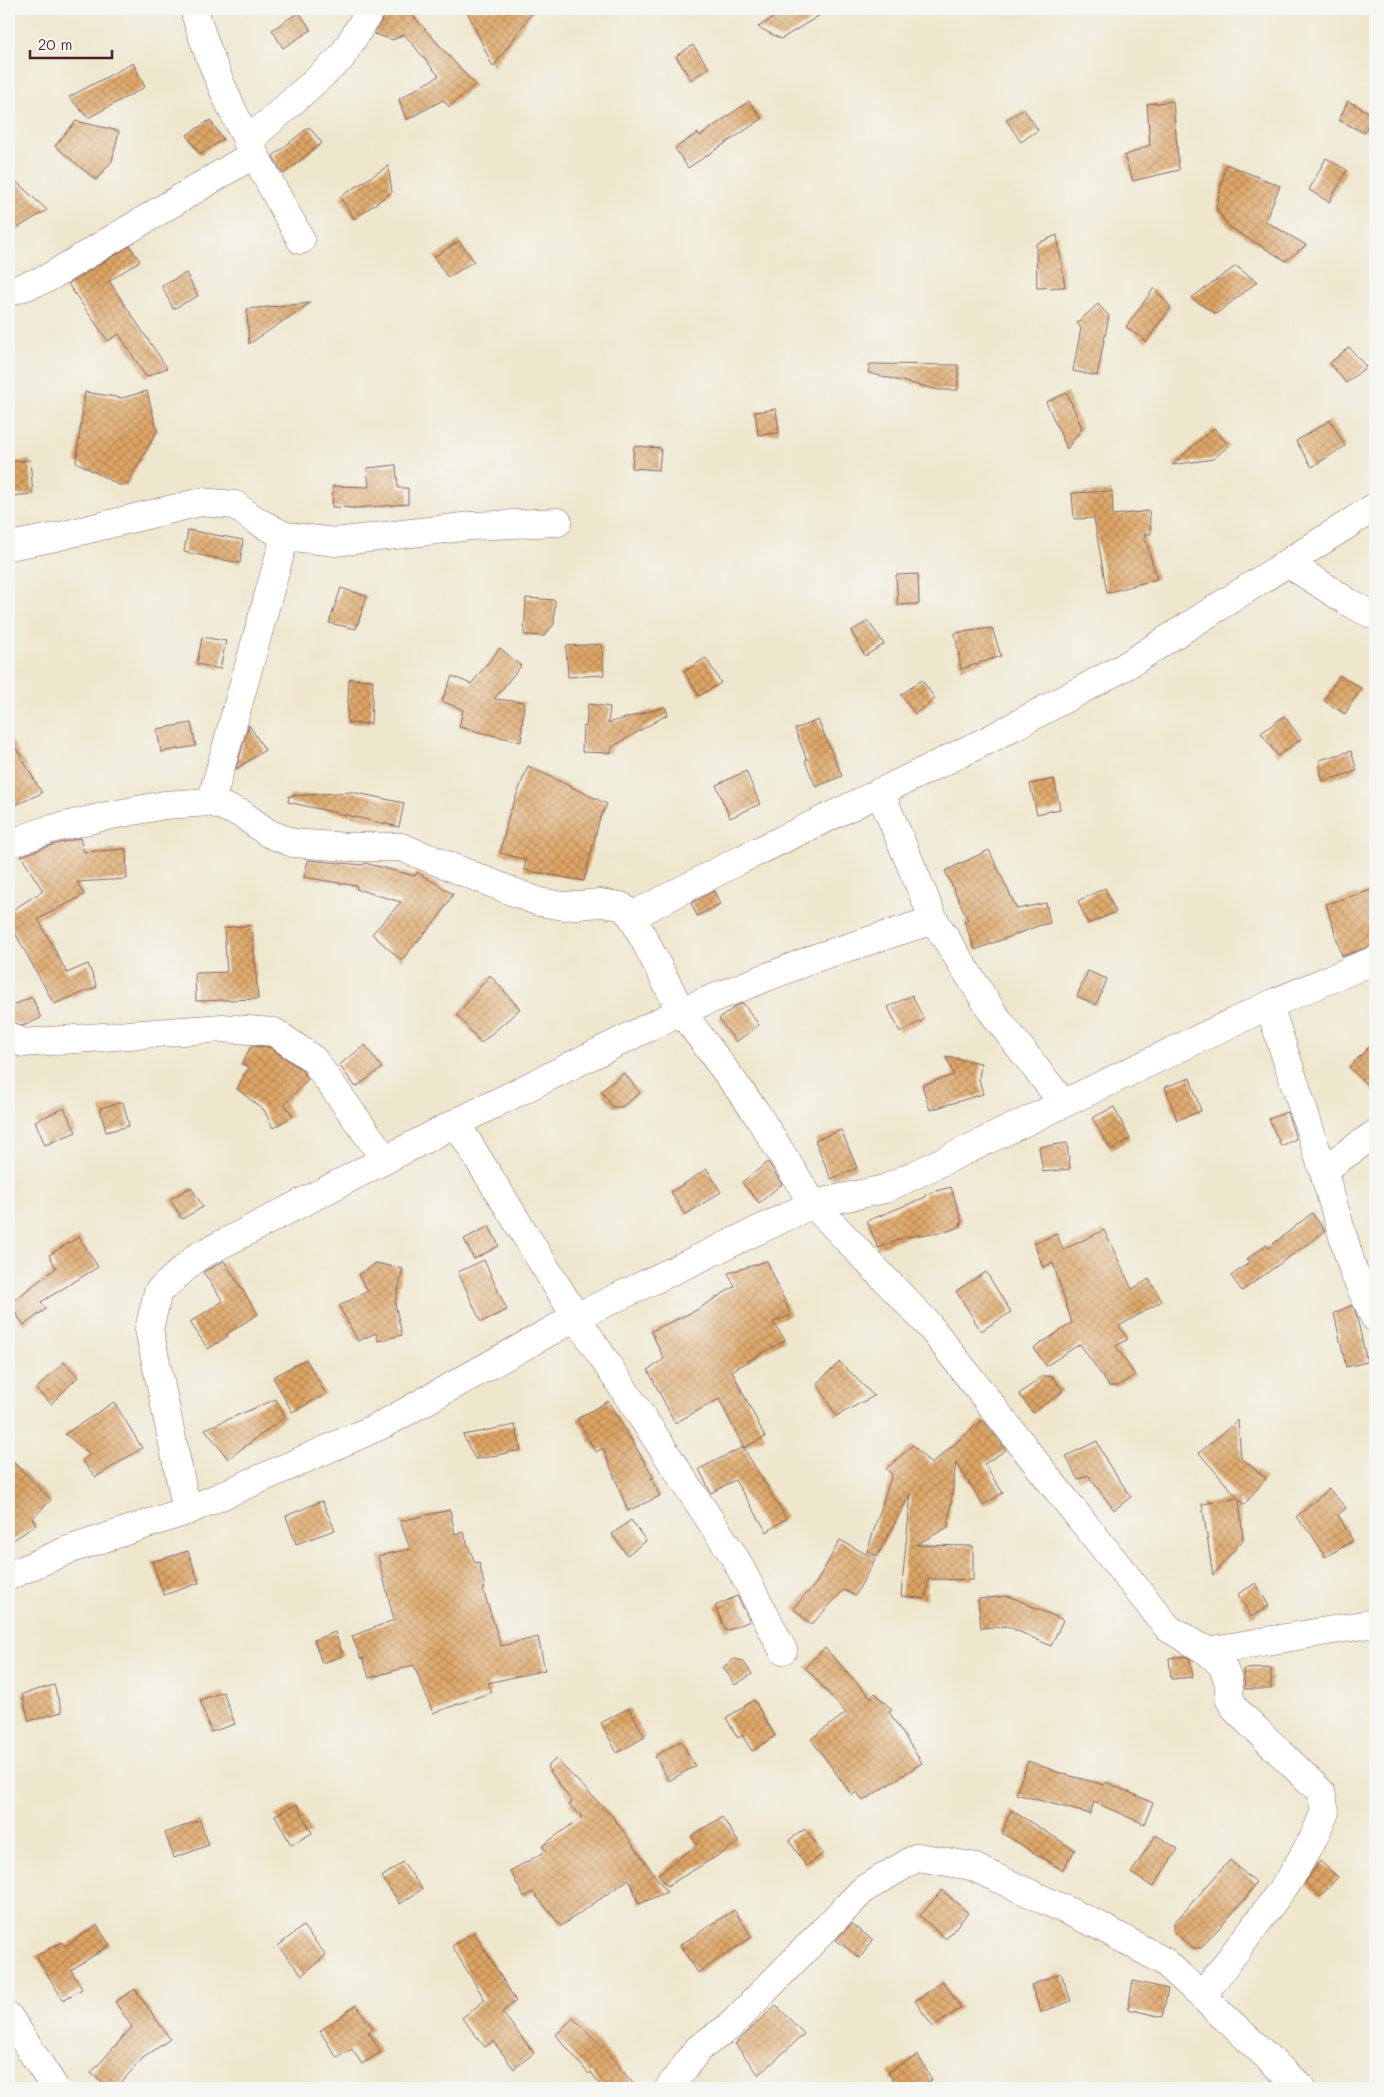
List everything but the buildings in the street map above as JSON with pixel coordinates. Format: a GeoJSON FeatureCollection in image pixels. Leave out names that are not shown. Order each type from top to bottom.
{"type":"FeatureCollection","features":[{"type":"Feature","properties":{"kind":"street"},"geometry":{"type":"LineString","coordinates":[[194,9],[205,47],[250,148],[300,240]]}},
{"type":"Feature","properties":{"kind":"street"},"geometry":{"type":"LineString","coordinates":[[9,292],[46,279],[250,148],[341,58],[371,9]]}},
{"type":"Feature","properties":{"kind":"street"},"geometry":{"type":"LineString","coordinates":[[9,546],[56,537],[201,502],[235,505],[255,520],[285,536],[335,542],[471,526],[558,522]]}},
{"type":"Feature","properties":{"kind":"street"},"geometry":{"type":"LineString","coordinates":[[632,916],[738,861],[990,739],[1124,668],[1375,507]]}},
{"type":"Feature","properties":{"kind":"street"},"geometry":{"type":"LineString","coordinates":[[211,802],[285,536]]}},
{"type":"Feature","properties":{"kind":"street"},"geometry":{"type":"LineString","coordinates":[[1288,563],[1348,602],[1375,616]]}},
{"type":"Feature","properties":{"kind":"street"},"geometry":{"type":"LineString","coordinates":[[880,792],[934,920],[993,1013],[1063,1103]]}},
{"type":"Feature","properties":{"kind":"street"},"geometry":{"type":"LineString","coordinates":[[9,844],[47,830],[102,816],[164,805],[211,802],[242,814],[268,833],[293,843],[348,847],[401,847],[539,902],[564,906],[601,903],[621,906],[632,916],[681,1011],[755,1111],[813,1204],[928,1324],[1057,1490],[1168,1628],[1207,1651],[1222,1665],[1228,1680],[1230,1700],[1237,1711],[1321,1792],[1326,1812],[1290,1879],[1202,1996]]}},
{"type":"Feature","properties":{"kind":"street"},"geometry":{"type":"LineString","coordinates":[[187,1511],[149,1329],[158,1292],[197,1257],[456,1123],[681,1011],[818,957],[934,920]]}},
{"type":"Feature","properties":{"kind":"street"},"geometry":{"type":"LineString","coordinates":[[9,1576],[68,1550],[187,1511],[382,1425],[576,1317],[813,1204],[885,1189],[1269,1005],[1375,960]]}},
{"type":"Feature","properties":{"kind":"street"},"geometry":{"type":"LineString","coordinates":[[1269,1005],[1323,1170],[1354,1274],[1375,1318]]}},
{"type":"Feature","properties":{"kind":"street"},"geometry":{"type":"LineString","coordinates":[[9,1036],[23,1043],[222,1028],[274,1032],[313,1059],[385,1160]]}},
{"type":"Feature","properties":{"kind":"street"},"geometry":{"type":"LineString","coordinates":[[456,1123],[576,1317],[735,1558],[784,1650]]}},
{"type":"Feature","properties":{"kind":"street"},"geometry":{"type":"LineString","coordinates":[[1323,1170],[1375,1134]]}},
{"type":"Feature","properties":{"kind":"street"},"geometry":{"type":"LineString","coordinates":[[1207,1651],[1375,1623]]}},
{"type":"Feature","properties":{"kind":"street"},"geometry":{"type":"LineString","coordinates":[[669,2088],[698,2048],[729,2027],[864,1889],[918,1857],[971,1866],[1098,1925],[1165,1962],[1301,2088]]}},
{"type":"Feature","properties":{"kind":"street"},"geometry":{"type":"LineString","coordinates":[[9,2017],[55,2088]]}}]}
